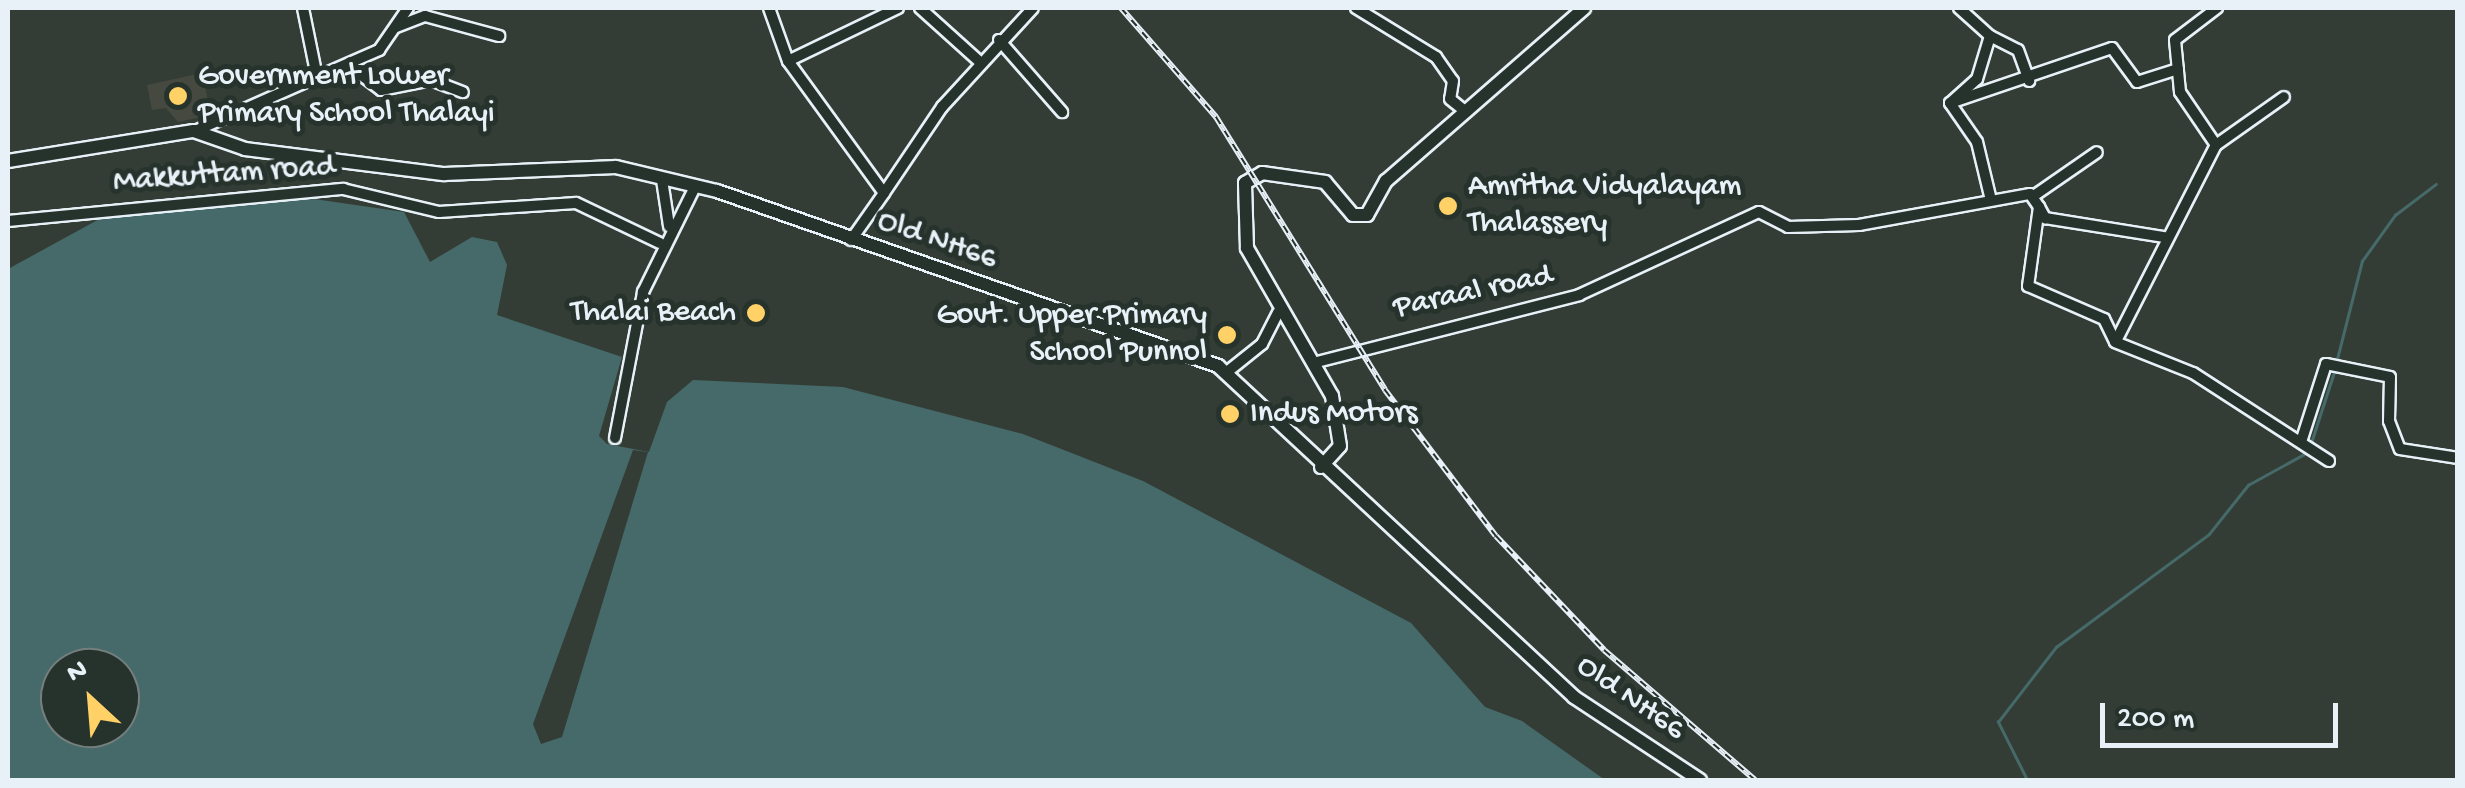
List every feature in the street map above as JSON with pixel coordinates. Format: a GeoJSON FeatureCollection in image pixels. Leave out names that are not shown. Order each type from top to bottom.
{"type":"FeatureCollection","features":[{"type":"Feature","properties":{"kind":"main road"},"geometry":{"type":"LineString","coordinates":[[1321,466],[1340,438],[1313,363],[1278,312],[1240,228],[1245,183],[1262,173],[1325,182],[1353,215],[1368,216],[1386,181],[1584,8]]}},
{"type":"Feature","properties":{"kind":"main road","name":"Old NH66"},"geometry":{"type":"LineString","coordinates":[[8,161],[194,131],[246,149],[444,174],[574,165],[662,180],[850,240],[1227,372],[1321,466],[1574,697],[1700,780]]}},
{"type":"Feature","properties":{"kind":"street"},"geometry":{"type":"LineString","coordinates":[[303,8],[317,76]]}},
{"type":"Feature","properties":{"kind":"street"},"geometry":{"type":"LineString","coordinates":[[194,131],[317,76],[352,68],[396,27],[408,8]]}},
{"type":"Feature","properties":{"kind":"street"},"geometry":{"type":"LineString","coordinates":[[769,8],[788,61],[884,193]]}},
{"type":"Feature","properties":{"kind":"street"},"geometry":{"type":"LineString","coordinates":[[788,61],[898,8]]}},
{"type":"Feature","properties":{"kind":"street"},"geometry":{"type":"LineString","coordinates":[[920,8],[980,62]]}},
{"type":"Feature","properties":{"kind":"street"},"geometry":{"type":"LineString","coordinates":[[850,240],[980,62],[1033,8]]}},
{"type":"Feature","properties":{"kind":"street"},"geometry":{"type":"LineString","coordinates":[[1356,8],[1436,57],[1453,81],[1450,99],[1466,112]]}},
{"type":"Feature","properties":{"kind":"street"},"geometry":{"type":"LineString","coordinates":[[1959,8],[1990,36],[2018,50],[2029,81]]}},
{"type":"Feature","properties":{"kind":"street"},"geometry":{"type":"LineString","coordinates":[[2216,145],[2188,111],[2178,69],[2178,32],[2217,8]]}},
{"type":"Feature","properties":{"kind":"street"},"geometry":{"type":"LineString","coordinates":[[396,27],[424,16],[499,36]]}},
{"type":"Feature","properties":{"kind":"street"},"geometry":{"type":"LineString","coordinates":[[1950,102],[1978,78],[1990,36]]}},
{"type":"Feature","properties":{"kind":"street"},"geometry":{"type":"LineString","coordinates":[[999,40],[1062,112]]}},
{"type":"Feature","properties":{"kind":"street"},"geometry":{"type":"LineString","coordinates":[[1950,102],[2029,81],[2112,48],[2137,82],[2178,69]]}},
{"type":"Feature","properties":{"kind":"street"},"geometry":{"type":"LineString","coordinates":[[352,68],[380,90],[431,80],[463,92]]}},
{"type":"Feature","properties":{"kind":"street"},"geometry":{"type":"LineString","coordinates":[[2115,342],[2164,237],[2216,145],[2284,98]]}},
{"type":"Feature","properties":{"kind":"street"},"geometry":{"type":"LineString","coordinates":[[1950,102],[1977,142],[1990,196],[2037,201]]}},
{"type":"Feature","properties":{"kind":"street"},"geometry":{"type":"LineString","coordinates":[[2096,152],[2037,201],[2028,286],[2104,320],[2115,342],[2193,373],[2329,461]]}},
{"type":"Feature","properties":{"kind":"street"},"geometry":{"type":"LineString","coordinates":[[662,180],[669,226]]}},
{"type":"Feature","properties":{"kind":"street"},"geometry":{"type":"LineString","coordinates":[[616,438],[660,243],[694,188]]}},
{"type":"Feature","properties":{"kind":"street","name":"Makkuttam road"},"geometry":{"type":"LineString","coordinates":[[13,220],[343,190],[439,212],[576,203],[660,243]]}},
{"type":"Feature","properties":{"kind":"street","name":"Paraal road"},"geometry":{"type":"LineString","coordinates":[[1313,363],[1579,295],[1759,212],[1788,227],[1859,224],[1990,196]]}},
{"type":"Feature","properties":{"kind":"street"},"geometry":{"type":"LineString","coordinates":[[2037,201],[2045,218],[2164,237]]}},
{"type":"Feature","properties":{"kind":"street"},"geometry":{"type":"LineString","coordinates":[[1227,372],[1262,344],[1278,312]]}},
{"type":"Feature","properties":{"kind":"street"},"geometry":{"type":"LineString","coordinates":[[2307,446],[2326,364],[2390,377],[2389,421],[2400,448],[2458,458]]}},
{"type":"Feature","properties":{"kind":"shaded area","name":"Government Lower Primary School Thalayi"},"geometry":{"type":"Polygon","coordinates":[[[202,73],[211,115],[178,122],[166,108],[152,110],[147,85],[202,73]]]}},
{"type":"Feature","properties":{"kind":"water"},"geometry":{"type":"Polygon","coordinates":[[[314,199],[404,212],[430,262],[472,237],[497,242],[507,265],[497,315],[622,357],[599,436],[607,444],[649,452],[667,402],[693,380],[843,387],[1023,434],[1143,481],[1411,623],[1485,707],[1522,721],[1605,780],[8,780],[8,269],[103,217],[314,199]]]}},
{"type":"Feature","properties":{"kind":"pier"},"geometry":{"type":"Polygon","coordinates":[[[633,450],[648,452],[562,737],[541,744],[533,724],[633,450]]]}},
{"type":"Feature","properties":{"kind":"waterway"},"geometry":{"type":"LineString","coordinates":[[2337,359],[2362,261],[2395,215],[2436,184]]}},
{"type":"Feature","properties":{"kind":"waterway"},"geometry":{"type":"LineString","coordinates":[[2310,446],[2334,372]]}},
{"type":"Feature","properties":{"kind":"waterway"},"geometry":{"type":"LineString","coordinates":[[2027,780],[1998,722],[2056,647],[2209,534],[2248,485],[2306,453]]}},
{"type":"Feature","properties":{"kind":"railway"},"geometry":{"type":"LineString","coordinates":[[1121,8],[1216,117],[1385,390],[1496,536],[1604,650],[1755,780]]}},
{"type":"Feature","properties":{"kind":"place","name":"Government Lower Primary School Thalayi"},"geometry":{"type":"Point","coordinates":[178,96]}},
{"type":"Feature","properties":{"kind":"place","name":"Amritha Vidyalayam Thalassery"},"geometry":{"type":"Point","coordinates":[1448,206]}},
{"type":"Feature","properties":{"kind":"place","name":"Thalai Beach"},"geometry":{"type":"Point","coordinates":[756,313]}},
{"type":"Feature","properties":{"kind":"place","name":"Govt. Upper Primary School Punnol"},"geometry":{"type":"Point","coordinates":[1227,335]}},
{"type":"Feature","properties":{"kind":"place","name":"Indus Motors"},"geometry":{"type":"Point","coordinates":[1230,414]}}]}
